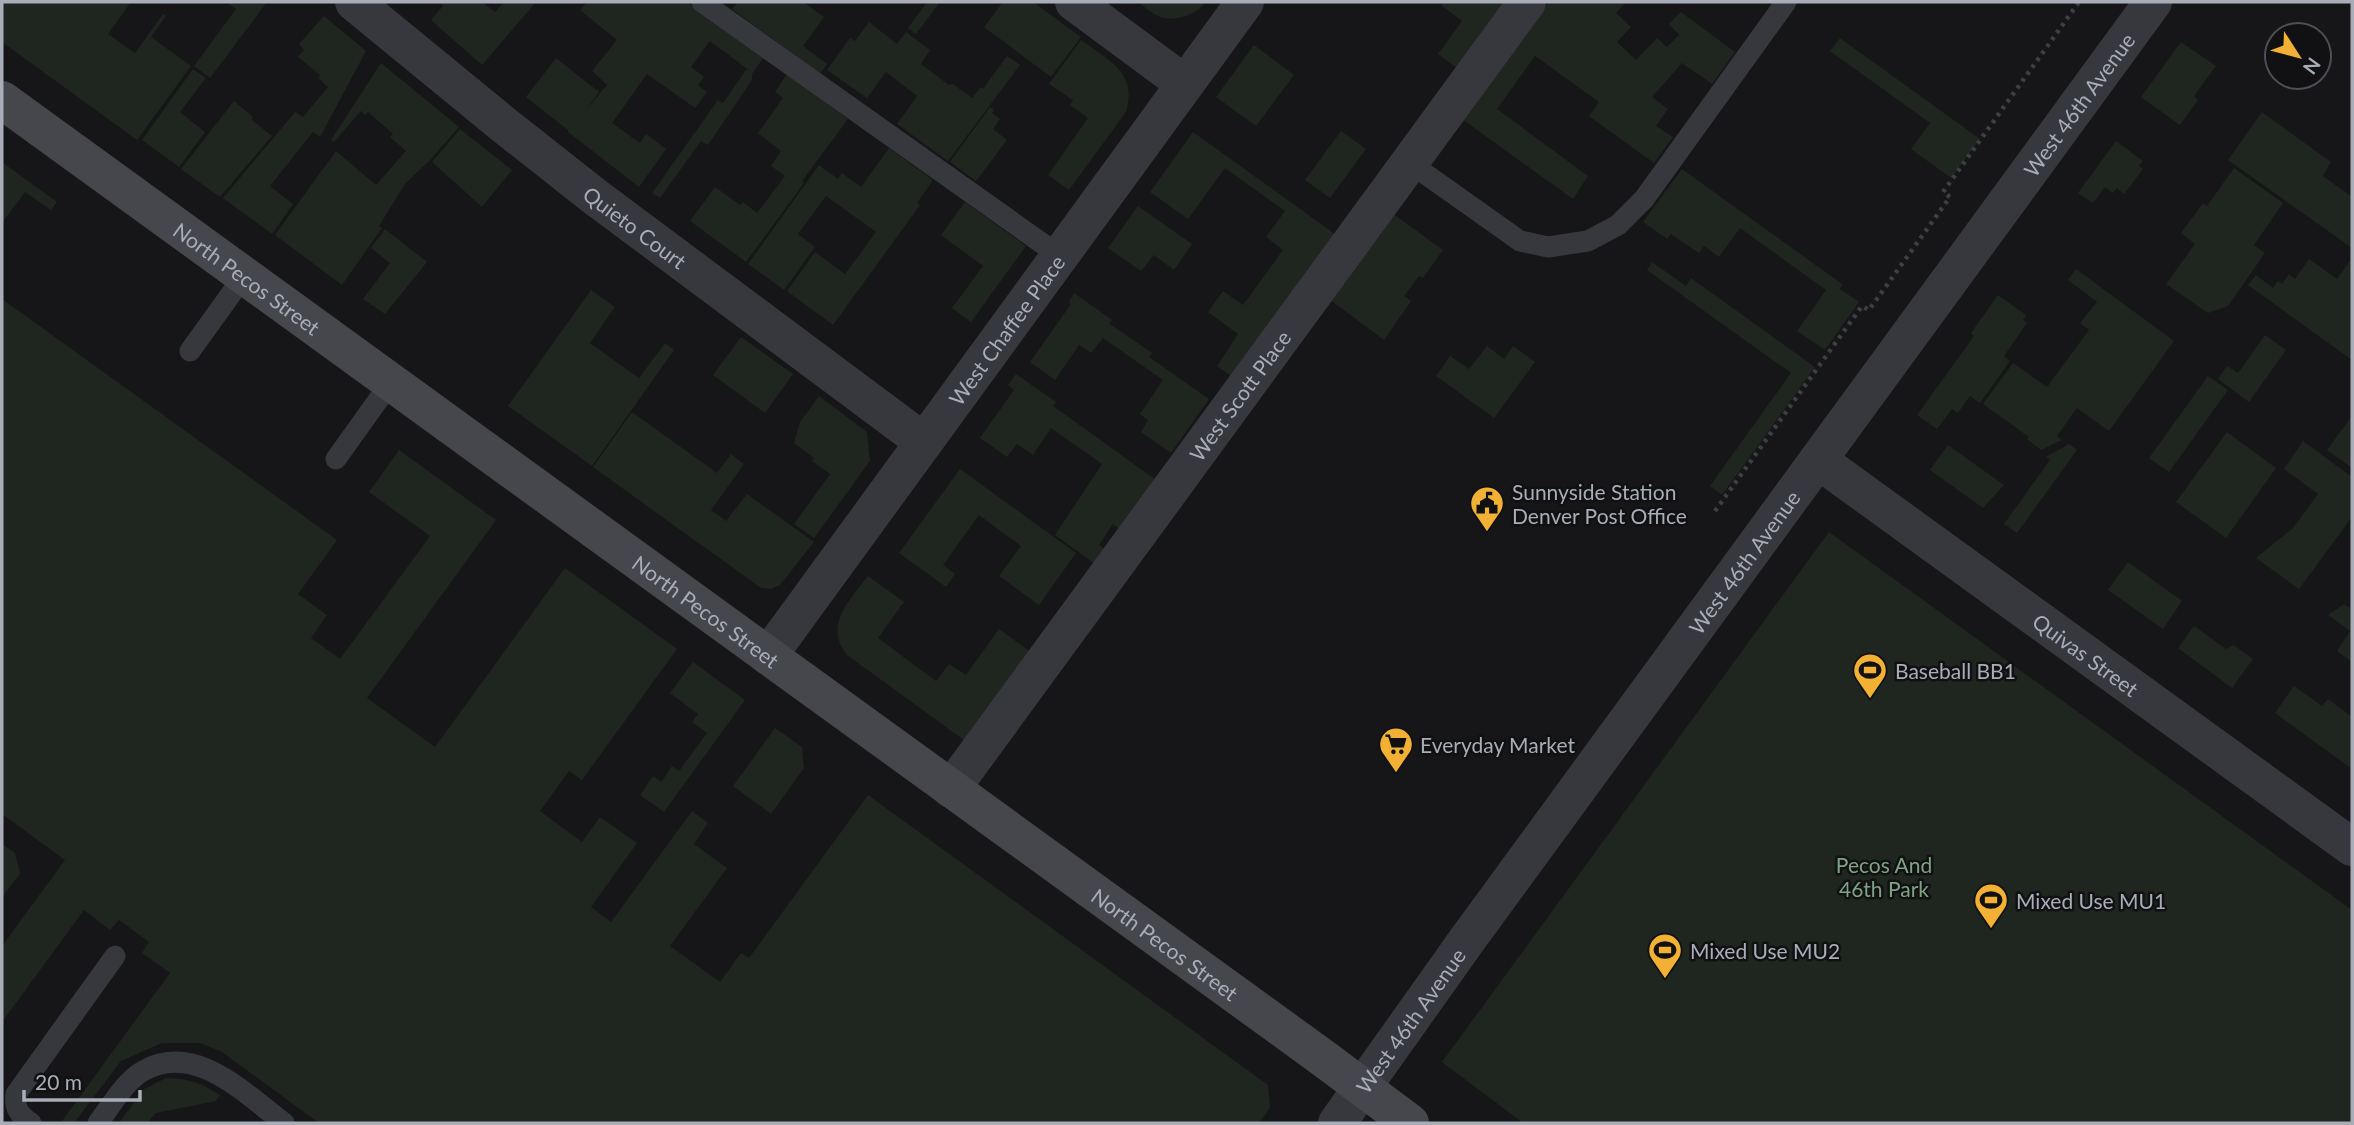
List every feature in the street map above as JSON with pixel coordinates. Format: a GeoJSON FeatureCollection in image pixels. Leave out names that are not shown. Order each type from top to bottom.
{"type":"FeatureCollection","features":[{"type":"Feature","properties":{"kind":"main road","name":"North Pecos Street"},"geometry":{"type":"LineString","coordinates":[[2,100],[1410,1123]]}},
{"type":"Feature","properties":{"kind":"street","name":"Quieto Court"},"geometry":{"type":"LineString","coordinates":[[354,2],[594,196],[924,442]]}},
{"type":"Feature","properties":{"kind":"street"},"geometry":{"type":"LineString","coordinates":[[1074,2],[1185,84]]}},
{"type":"Feature","properties":{"kind":"street","name":"West Chaffee Place"},"geometry":{"type":"LineString","coordinates":[[768,656],[1245,2]]}},
{"type":"Feature","properties":{"kind":"street","name":"West Scott Place"},"geometry":{"type":"LineString","coordinates":[[951,789],[1527,2]]}},
{"type":"Feature","properties":{"kind":"street","name":"West 46th Avenue"},"geometry":{"type":"LineString","coordinates":[[1337,1123],[1361,1086],[2153,2]]}},
{"type":"Feature","properties":{"kind":"street","name":"Quivas Street"},"geometry":{"type":"LineString","coordinates":[[1818,460],[2352,847]]}},
{"type":"Feature","properties":{"kind":"lane"},"geometry":{"type":"LineString","coordinates":[[702,2],[1060,256]]}},
{"type":"Feature","properties":{"kind":"lane"},"geometry":{"type":"LineString","coordinates":[[1410,163],[1520,241],[1548,247],[1588,241],[1618,225],[1644,199],[1786,2]]}},
{"type":"Feature","properties":{"kind":"lane"},"geometry":{"type":"LineString","coordinates":[[190,351],[244,276]]}},
{"type":"Feature","properties":{"kind":"lane"},"geometry":{"type":"LineString","coordinates":[[336,459],[391,382]]}},
{"type":"Feature","properties":{"kind":"lane"},"geometry":{"type":"LineString","coordinates":[[30,1123],[17,1110],[16,1094],[116,956]]}},
{"type":"Feature","properties":{"kind":"lane"},"geometry":{"type":"LineString","coordinates":[[98,1123],[124,1087],[142,1071],[179,1061],[198,1065],[215,1073],[284,1123]]}},
{"type":"Feature","properties":{"kind":"path"},"geometry":{"type":"LineString","coordinates":[[1715,510],[1862,306],[1869,310],[1950,197],[1943,192],[2079,2]]}},
{"type":"Feature","properties":{"kind":"green space"},"geometry":{"type":"Polygon","coordinates":[[[2,2],[131,2],[108,34],[135,53],[163,14],[166,16],[151,37],[191,66],[137,140],[2,42],[2,2]]]}},
{"type":"Feature","properties":{"kind":"green space"},"geometry":{"type":"Polygon","coordinates":[[[226,2],[267,2],[210,78],[194,66],[236,9],[226,2]]]}},
{"type":"Feature","properties":{"kind":"green space"},"geometry":{"type":"Polygon","coordinates":[[[442,2],[482,2],[495,12],[504,2],[536,2],[482,65],[431,20],[443,6],[442,2]]]}},
{"type":"Feature","properties":{"kind":"green space"},"geometry":{"type":"Polygon","coordinates":[[[587,2],[688,2],[764,57],[752,74],[752,80],[708,145],[701,141],[660,198],[652,193],[718,100],[723,103],[746,70],[750,71],[710,41],[691,67],[704,77],[698,85],[707,92],[695,108],[647,74],[612,123],[640,143],[646,134],[666,149],[639,187],[526,97],[556,58],[599,92],[586,110],[607,85],[592,71],[617,40],[580,10],[587,2]]]}},
{"type":"Feature","properties":{"kind":"green space"},"geometry":{"type":"Polygon","coordinates":[[[738,2],[803,2],[824,17],[803,46],[827,64],[820,74],[732,9],[738,2]]]}},
{"type":"Feature","properties":{"kind":"green space"},"geometry":{"type":"Polygon","coordinates":[[[927,2],[940,2],[916,34],[908,28],[927,2]]]}},
{"type":"Feature","properties":{"kind":"green space"},"geometry":{"type":"Polygon","coordinates":[[[1003,2],[1033,2],[1081,37],[1051,77],[984,27],[1003,2]]]}},
{"type":"Feature","properties":{"kind":"green space"},"geometry":{"type":"Polygon","coordinates":[[[1138,2],[1206,2],[1191,14],[1171,19],[1155,15],[1138,2]]]}},
{"type":"Feature","properties":{"kind":"green space"},"geometry":{"type":"Polygon","coordinates":[[[1444,2],[1505,2],[1457,68],[1438,54],[1462,21],[1441,5],[1444,2]]]}},
{"type":"Feature","properties":{"kind":"green space"},"geometry":{"type":"Polygon","coordinates":[[[1549,2],[1626,2],[1616,13],[1631,27],[1617,42],[1636,60],[1657,38],[1667,47],[1679,35],[1669,24],[1681,12],[1735,52],[1712,84],[1682,63],[1652,97],[1668,109],[1656,126],[1673,137],[1654,163],[1589,116],[1599,102],[1535,56],[1497,109],[1588,176],[1573,199],[1462,119],[1549,2]]]}},
{"type":"Feature","properties":{"kind":"green space"},"geometry":{"type":"Polygon","coordinates":[[[324,16],[366,51],[320,137],[313,132],[270,186],[293,204],[272,234],[223,198],[295,112],[303,117],[328,87],[318,78],[320,75],[298,57],[304,50],[299,44],[324,16]]]}},
{"type":"Feature","properties":{"kind":"green space"},"geometry":{"type":"Polygon","coordinates":[[[869,22],[897,44],[906,32],[930,50],[921,64],[972,98],[981,87],[983,89],[1007,56],[1020,65],[948,161],[897,124],[917,96],[886,72],[867,98],[827,70],[850,38],[855,41],[869,22]]]}},
{"type":"Feature","properties":{"kind":"green space"},"geometry":{"type":"Polygon","coordinates":[[[1840,38],[1980,139],[1951,178],[1911,149],[1930,123],[1830,51],[1840,38]]]}},
{"type":"Feature","properties":{"kind":"green space"},"geometry":{"type":"Polygon","coordinates":[[[1081,40],[1118,68],[1128,87],[1129,98],[1126,112],[1069,190],[1048,175],[1088,118],[1070,105],[1073,100],[1049,84],[1081,40]]]}},
{"type":"Feature","properties":{"kind":"green space"},"geometry":{"type":"Polygon","coordinates":[[[2181,42],[2216,66],[2194,96],[2198,100],[2180,125],[2141,97],[2181,42]]]}},
{"type":"Feature","properties":{"kind":"green space"},"geometry":{"type":"Polygon","coordinates":[[[1254,45],[1294,75],[1256,126],[1216,97],[1254,45]]]}},
{"type":"Feature","properties":{"kind":"green space"},"geometry":{"type":"Polygon","coordinates":[[[381,63],[459,127],[405,184],[379,226],[382,228],[342,285],[275,235],[336,151],[376,185],[406,151],[390,137],[393,134],[368,112],[365,115],[361,111],[334,142],[331,140],[381,63]]]}},
{"type":"Feature","properties":{"kind":"green space"},"geometry":{"type":"Polygon","coordinates":[[[193,69],[206,78],[180,112],[205,132],[179,167],[142,140],[193,69]]]}},
{"type":"Feature","properties":{"kind":"green space"},"geometry":{"type":"Polygon","coordinates":[[[787,74],[848,119],[746,262],[690,221],[715,187],[740,205],[743,202],[757,213],[785,176],[771,166],[781,151],[758,133],[783,98],[775,92],[787,74]]]}},
{"type":"Feature","properties":{"kind":"green space"},"geometry":{"type":"Polygon","coordinates":[[[234,101],[272,136],[220,197],[181,169],[234,101]]]}},
{"type":"Feature","properties":{"kind":"green space"},"geometry":{"type":"Polygon","coordinates":[[[990,107],[994,110],[992,113],[1000,119],[993,129],[1007,140],[976,181],[950,162],[990,107]]]}},
{"type":"Feature","properties":{"kind":"green space"},"geometry":{"type":"Polygon","coordinates":[[[2262,112],[2331,162],[2323,176],[2352,197],[2352,248],[2228,160],[2262,112]]]}},
{"type":"Feature","properties":{"kind":"green space"},"geometry":{"type":"Polygon","coordinates":[[[460,129],[512,170],[482,207],[432,162],[460,129]]]}},
{"type":"Feature","properties":{"kind":"green space"},"geometry":{"type":"Polygon","coordinates":[[[1341,131],[1366,149],[1330,198],[1305,180],[1341,131]]]}},
{"type":"Feature","properties":{"kind":"green space"},"geometry":{"type":"Polygon","coordinates":[[[1193,132],[1335,234],[1232,377],[1217,366],[1238,334],[1208,312],[1223,291],[1243,305],[1283,250],[1266,237],[1285,211],[1225,168],[1188,219],[1150,192],[1193,132]]]}},
{"type":"Feature","properties":{"kind":"green space"},"geometry":{"type":"Polygon","coordinates":[[[2116,141],[2143,161],[2139,166],[2143,169],[2124,194],[2117,188],[2113,193],[2105,187],[2093,203],[2078,193],[2116,141]]]}},
{"type":"Feature","properties":{"kind":"green space"},"geometry":{"type":"Polygon","coordinates":[[[889,148],[933,180],[917,203],[920,205],[833,325],[787,291],[815,252],[845,274],[876,232],[826,196],[798,234],[815,247],[784,290],[748,264],[819,165],[838,179],[842,173],[861,187],[889,148]]]}},
{"type":"Feature","properties":{"kind":"green space"},"geometry":{"type":"Polygon","coordinates":[[[2,162],[57,202],[51,210],[25,192],[2,223],[2,162]]]}},
{"type":"Feature","properties":{"kind":"green space"},"geometry":{"type":"Polygon","coordinates":[[[2234,168],[2283,203],[2254,245],[2265,253],[2228,306],[2208,313],[2166,284],[2195,244],[2181,233],[2203,203],[2207,206],[2234,168]]]}},
{"type":"Feature","properties":{"kind":"green space"},"geometry":{"type":"Polygon","coordinates":[[[1682,169],[1842,284],[1840,289],[1859,302],[1825,350],[1797,331],[1826,290],[1740,228],[1719,257],[1704,246],[1699,253],[1671,234],[1667,239],[1643,222],[1682,169]]]}},
{"type":"Feature","properties":{"kind":"green space"},"geometry":{"type":"Polygon","coordinates":[[[965,202],[1026,246],[971,322],[952,308],[983,266],[941,235],[965,202]]]}},
{"type":"Feature","properties":{"kind":"green space"},"geometry":{"type":"Polygon","coordinates":[[[1138,206],[1192,244],[1174,270],[1154,255],[1141,271],[1108,248],[1138,206]]]}},
{"type":"Feature","properties":{"kind":"green space"},"geometry":{"type":"Polygon","coordinates":[[[1392,213],[1443,250],[1423,278],[1419,276],[1404,296],[1411,301],[1384,340],[1329,299],[1392,213]]]}},
{"type":"Feature","properties":{"kind":"green space"},"geometry":{"type":"Polygon","coordinates":[[[385,229],[427,262],[385,314],[363,299],[390,263],[371,248],[385,229]]]}},
{"type":"Feature","properties":{"kind":"green space"},"geometry":{"type":"Polygon","coordinates":[[[2352,258],[2352,360],[2248,285],[2256,275],[2273,288],[2278,281],[2282,284],[2289,274],[2295,279],[2309,259],[2337,279],[2352,258]]]}},
{"type":"Feature","properties":{"kind":"green space"},"geometry":{"type":"Polygon","coordinates":[[[1652,262],[1686,286],[1691,278],[1815,367],[1722,495],[1710,486],[1791,373],[1647,270],[1652,262]]]}},
{"type":"Feature","properties":{"kind":"green space"},"geometry":{"type":"Polygon","coordinates":[[[2076,269],[2174,341],[2109,431],[2077,408],[2057,436],[2062,440],[2041,450],[2027,439],[2029,437],[1983,404],[2013,363],[2047,387],[2089,330],[2080,323],[2097,302],[2068,280],[2076,269]]]}},
{"type":"Feature","properties":{"kind":"green space"},"geometry":{"type":"Polygon","coordinates":[[[591,290],[615,307],[590,343],[639,378],[665,343],[674,350],[592,466],[508,406],[591,290]]]}},
{"type":"Feature","properties":{"kind":"green space"},"geometry":{"type":"Polygon","coordinates":[[[1074,293],[1112,320],[1110,324],[1152,353],[1149,357],[1209,399],[1171,453],[1141,432],[1148,420],[1140,414],[1163,380],[1103,338],[1091,353],[1079,345],[1055,380],[1030,362],[1071,304],[1069,302],[1074,293]]]}},
{"type":"Feature","properties":{"kind":"green space"},"geometry":{"type":"Polygon","coordinates":[[[1998,295],[2026,315],[2023,320],[2027,323],[2004,356],[2010,361],[1980,403],[1970,396],[1958,413],[1952,409],[1937,429],[1917,415],[1974,336],[1971,333],[1998,295]]]}},
{"type":"Feature","properties":{"kind":"green space"},"geometry":{"type":"Polygon","coordinates":[[[2,299],[337,540],[298,594],[327,615],[311,638],[340,659],[430,536],[369,492],[399,450],[496,520],[367,698],[435,747],[565,568],[677,649],[582,780],[569,771],[540,811],[582,842],[600,817],[637,843],[591,907],[611,922],[692,811],[708,823],[694,844],[727,868],[670,946],[720,982],[741,953],[749,958],[868,795],[1268,1085],[1270,1108],[1259,1123],[319,1123],[222,1052],[200,1043],[162,1043],[121,1061],[74,1123],[65,1123],[62,1121],[170,973],[142,953],[149,942],[119,920],[110,930],[84,910],[2,1022],[2,946],[65,860],[2,814],[2,299]]]}},
{"type":"Feature","properties":{"kind":"green space"},"geometry":{"type":"Polygon","coordinates":[[[2265,335],[2286,350],[2249,402],[2218,379],[2227,366],[2238,373],[2265,335]]]}},
{"type":"Feature","properties":{"kind":"green space"},"geometry":{"type":"Polygon","coordinates":[[[741,337],[793,374],[765,413],[713,375],[741,337]]]}},
{"type":"Feature","properties":{"kind":"green space"},"geometry":{"type":"Polygon","coordinates":[[[1487,346],[1504,359],[1513,346],[1535,362],[1494,418],[1436,376],[1450,356],[1469,369],[1487,346]]]}},
{"type":"Feature","properties":{"kind":"green space"},"geometry":{"type":"Polygon","coordinates":[[[1016,374],[1056,402],[1053,406],[1159,482],[1124,532],[1113,524],[1099,545],[1108,551],[1098,566],[1055,535],[1102,464],[1051,428],[1033,455],[1017,444],[1007,457],[980,438],[1014,390],[1008,385],[1016,374]]]}},
{"type":"Feature","properties":{"kind":"green space"},"geometry":{"type":"Polygon","coordinates":[[[2208,376],[2228,390],[2169,472],[2149,458],[2208,376]]]}},
{"type":"Feature","properties":{"kind":"green space"},"geometry":{"type":"Polygon","coordinates":[[[819,396],[867,432],[870,461],[814,538],[794,524],[830,474],[794,443],[800,422],[819,396]]]}},
{"type":"Feature","properties":{"kind":"green space"},"geometry":{"type":"Polygon","coordinates":[[[632,412],[717,473],[731,454],[744,464],[711,510],[726,521],[747,494],[814,542],[780,585],[771,589],[761,588],[593,467],[632,412]]]}},
{"type":"Feature","properties":{"kind":"green space"},"geometry":{"type":"Polygon","coordinates":[[[2352,416],[2352,468],[2327,450],[2352,416]]]}},
{"type":"Feature","properties":{"kind":"green space"},"geometry":{"type":"Polygon","coordinates":[[[2227,432],[2276,468],[2226,538],[2176,502],[2227,432]]]}},
{"type":"Feature","properties":{"kind":"green space"},"geometry":{"type":"Polygon","coordinates":[[[2303,441],[2352,477],[2352,517],[2299,589],[2256,558],[2293,528],[2318,494],[2284,469],[2303,441]]]}},
{"type":"Feature","properties":{"kind":"green space"},"geometry":{"type":"Polygon","coordinates":[[[2069,444],[2077,450],[2017,533],[2004,524],[2050,460],[2046,457],[2069,444]]]}},
{"type":"Feature","properties":{"kind":"green space"},"geometry":{"type":"Polygon","coordinates":[[[1948,445],[2004,485],[1983,508],[1930,470],[1948,445]]]}},
{"type":"Feature","properties":{"kind":"green space"},"geometry":{"type":"Polygon","coordinates":[[[960,469],[1076,553],[1039,605],[999,576],[1021,546],[979,515],[943,565],[955,574],[946,587],[899,553],[960,469]]]}},
{"type":"Feature","properties":{"kind":"green space","name":"Pecos And 46th Park"},"geometry":{"type":"Polygon","coordinates":[[[1829,532],[2352,910],[2352,1123],[1523,1123],[1442,1062],[1829,532]]]}},
{"type":"Feature","properties":{"kind":"green space"},"geometry":{"type":"Polygon","coordinates":[[[2128,562],[2182,601],[2163,629],[2108,590],[2128,562]]]}},
{"type":"Feature","properties":{"kind":"green space"},"geometry":{"type":"Polygon","coordinates":[[[868,576],[904,602],[878,638],[936,681],[949,664],[966,675],[999,629],[1032,653],[968,743],[847,655],[840,644],[838,623],[842,613],[868,576]]]}},
{"type":"Feature","properties":{"kind":"green space"},"geometry":{"type":"Polygon","coordinates":[[[2344,604],[2350,608],[2352,605],[2352,662],[2337,651],[2350,631],[2328,615],[2344,604]]]}},
{"type":"Feature","properties":{"kind":"green space"},"geometry":{"type":"Polygon","coordinates":[[[2194,626],[2226,649],[2234,645],[2253,659],[2232,688],[2178,648],[2194,626]]]}},
{"type":"Feature","properties":{"kind":"green space"},"geometry":{"type":"Polygon","coordinates":[[[693,662],[745,700],[664,812],[640,795],[653,776],[661,782],[672,766],[679,771],[707,733],[692,722],[698,714],[670,693],[693,662]]]}},
{"type":"Feature","properties":{"kind":"green space"},"geometry":{"type":"Polygon","coordinates":[[[2294,686],[2322,706],[2328,699],[2352,717],[2352,769],[2275,713],[2294,686]]]}},
{"type":"Feature","properties":{"kind":"green space"},"geometry":{"type":"Polygon","coordinates":[[[775,728],[802,747],[804,768],[771,814],[733,786],[775,728]]]}},
{"type":"Feature","properties":{"kind":"green space"},"geometry":{"type":"Polygon","coordinates":[[[2,844],[15,853],[20,874],[2,897],[2,844]]]}},
{"type":"Feature","properties":{"kind":"green space"},"geometry":{"type":"Polygon","coordinates":[[[166,1078],[194,1082],[220,1095],[216,1101],[156,1113],[147,1123],[119,1123],[144,1089],[166,1078]]]}},
{"type":"Feature","properties":{"kind":"place","name":"Sunnyside Station Denver Post Office"},"geometry":{"type":"Point","coordinates":[1487,533]}},
{"type":"Feature","properties":{"kind":"place","name":"Baseball BB1"},"geometry":{"type":"Point","coordinates":[1870,700]}},
{"type":"Feature","properties":{"kind":"place","name":"Everyday Market"},"geometry":{"type":"Point","coordinates":[1396,774]}},
{"type":"Feature","properties":{"kind":"place","name":"Mixed Use MU1"},"geometry":{"type":"Point","coordinates":[1991,930]}},
{"type":"Feature","properties":{"kind":"place","name":"Mixed Use MU2"},"geometry":{"type":"Point","coordinates":[1665,980]}}]}
